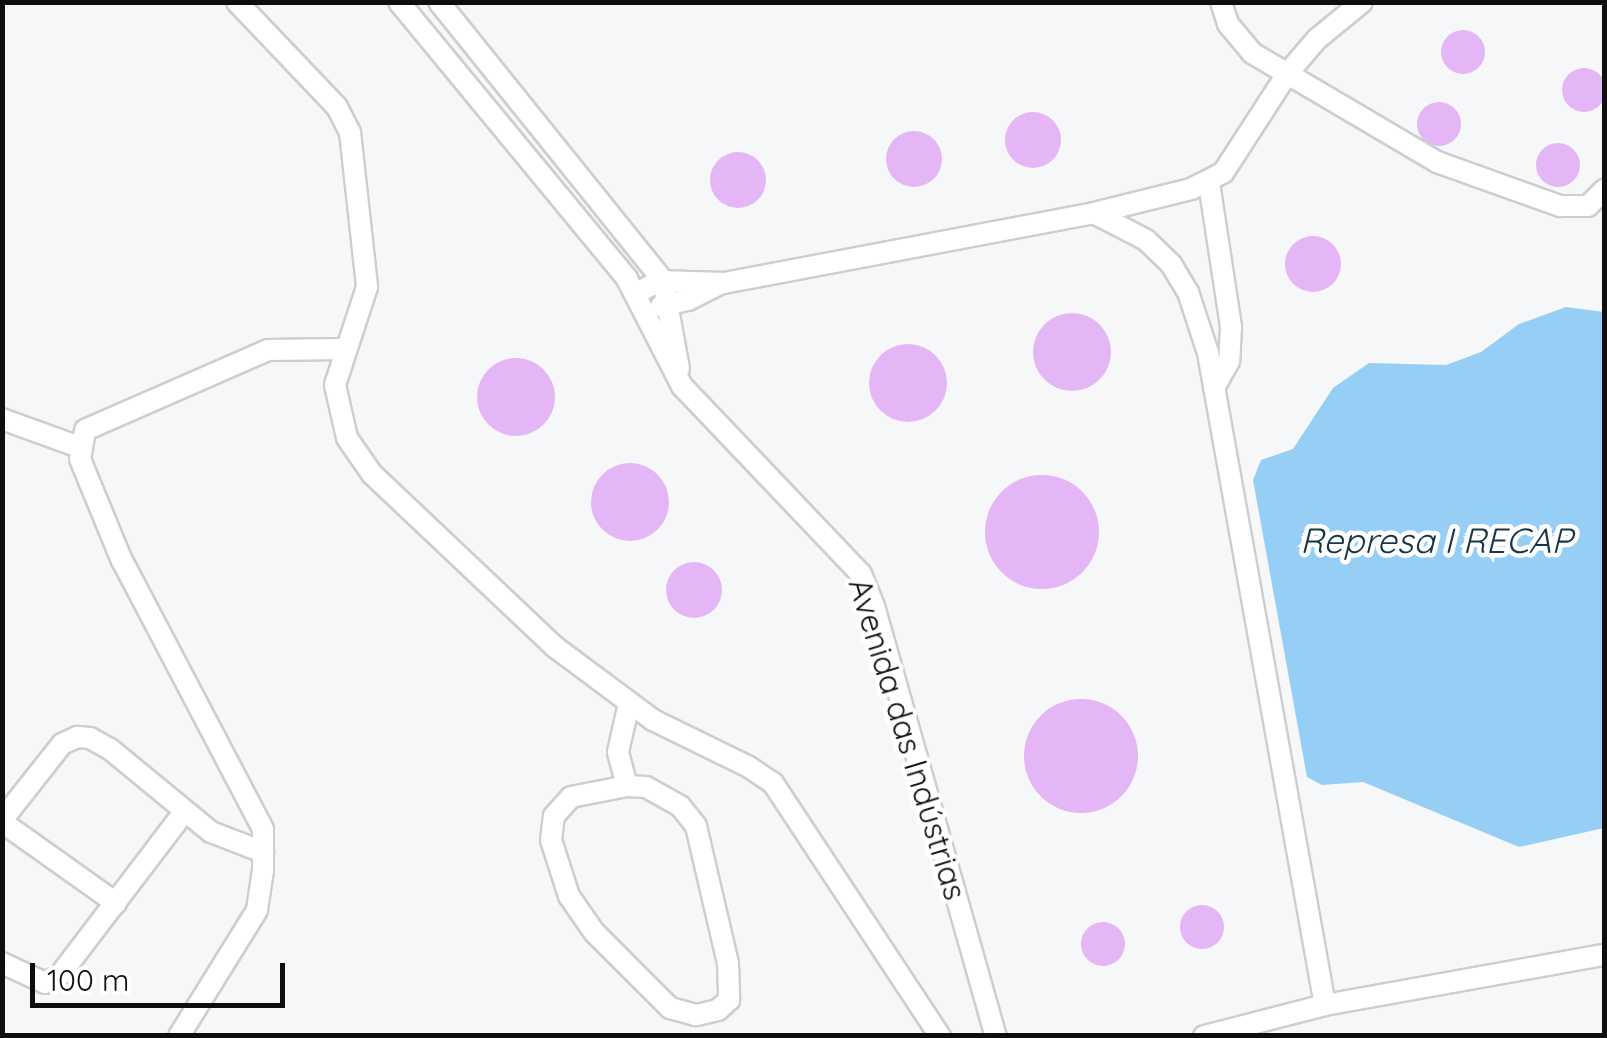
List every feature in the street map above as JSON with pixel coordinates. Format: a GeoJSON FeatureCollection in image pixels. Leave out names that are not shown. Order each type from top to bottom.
{"type":"FeatureCollection","features":[{"type":"Feature","properties":{"kind":"lane"},"geometry":{"type":"LineString","coordinates":[[237,2],[337,107],[350,132],[367,287],[334,385],[337,412],[346,438],[372,474],[555,647],[629,703],[773,784],[940,1036]]}},
{"type":"Feature","properties":{"kind":"lane","name":"Avenida das Indústrias"},"geometry":{"type":"LineString","coordinates":[[400,2],[641,300],[682,386],[735,446],[851,560],[868,588],[996,1036]]}},
{"type":"Feature","properties":{"kind":"lane"},"geometry":{"type":"LineString","coordinates":[[438,2],[663,281],[682,386]]}},
{"type":"Feature","properties":{"kind":"lane"},"geometry":{"type":"LineString","coordinates":[[1221,2],[1238,40],[1287,74],[1437,162],[1560,206],[1588,206],[1604,190]]}},
{"type":"Feature","properties":{"kind":"lane"},"geometry":{"type":"LineString","coordinates":[[641,300],[663,281],[724,282],[1094,212],[1209,183],[1235,160],[1287,74],[1316,39],[1362,2]]}},
{"type":"Feature","properties":{"kind":"lane"},"geometry":{"type":"LineString","coordinates":[[1209,183],[1231,327],[1229,361],[1214,388]]}},
{"type":"Feature","properties":{"kind":"lane"},"geometry":{"type":"LineString","coordinates":[[1094,212],[1146,240],[1171,264],[1188,292],[1214,388],[1325,1006]]}},
{"type":"Feature","properties":{"kind":"lane"},"geometry":{"type":"LineString","coordinates":[[641,300],[670,305],[724,282]]}},
{"type":"Feature","properties":{"kind":"lane"},"geometry":{"type":"LineString","coordinates":[[179,1036],[256,910],[263,829],[122,561],[80,459],[86,430],[268,350],[344,349]]}},
{"type":"Feature","properties":{"kind":"lane"},"geometry":{"type":"LineString","coordinates":[[2,419],[82,448]]}},
{"type":"Feature","properties":{"kind":"lane"},"geometry":{"type":"LineString","coordinates":[[627,786],[618,752],[629,703]]}},
{"type":"Feature","properties":{"kind":"lane"},"geometry":{"type":"LineString","coordinates":[[116,903],[2,821],[38,770],[62,744],[78,737],[110,749],[211,832],[263,852]]}},
{"type":"Feature","properties":{"kind":"lane"},"geometry":{"type":"LineString","coordinates":[[627,786],[646,788],[680,806],[696,826],[728,964],[730,1000],[718,1010],[696,1014],[670,1008],[594,932],[568,896],[551,840],[554,816],[571,797],[627,786]]}},
{"type":"Feature","properties":{"kind":"lane"},"geometry":{"type":"LineString","coordinates":[[2,964],[45,983],[60,975],[185,810]]}},
{"type":"Feature","properties":{"kind":"lane"},"geometry":{"type":"LineString","coordinates":[[1204,1036],[1325,1006],[1604,955]]}},
{"type":"Feature","properties":{"kind":"water","name":"Represa I RECAP"},"geometry":{"type":"Polygon","coordinates":[[[1566,307],[1604,312],[1604,828],[1519,847],[1363,782],[1322,785],[1307,777],[1253,480],[1261,460],[1293,449],[1333,388],[1369,363],[1446,365],[1481,352],[1519,324],[1566,307]]]}},
{"type":"Feature","properties":{"kind":"building"},"geometry":{"type":"Polygon","coordinates":[[[1463,30],[1479,36],[1485,52],[1479,68],[1463,74],[1447,68],[1441,52],[1447,36],[1463,30]]]}},
{"type":"Feature","properties":{"kind":"building"},"geometry":{"type":"Polygon","coordinates":[[[1584,68],[1600,74],[1606,90],[1600,106],[1584,112],[1568,106],[1562,90],[1568,74],[1584,68]]]}},
{"type":"Feature","properties":{"kind":"building"},"geometry":{"type":"Polygon","coordinates":[[[1439,102],[1455,108],[1461,124],[1455,140],[1439,146],[1423,140],[1417,124],[1423,108],[1439,102]]]}},
{"type":"Feature","properties":{"kind":"building"},"geometry":{"type":"Polygon","coordinates":[[[1033,112],[1053,120],[1061,140],[1053,160],[1033,168],[1013,160],[1005,140],[1013,120],[1033,112]]]}},
{"type":"Feature","properties":{"kind":"building"},"geometry":{"type":"Polygon","coordinates":[[[914,131],[934,139],[942,159],[934,179],[914,187],[894,179],[886,159],[894,139],[914,131]]]}},
{"type":"Feature","properties":{"kind":"building"},"geometry":{"type":"Polygon","coordinates":[[[1558,143],[1574,149],[1580,165],[1574,181],[1558,187],[1542,181],[1536,165],[1542,149],[1558,143]]]}},
{"type":"Feature","properties":{"kind":"building"},"geometry":{"type":"Polygon","coordinates":[[[738,152],[758,160],[766,180],[758,200],[738,208],[718,200],[710,180],[718,160],[738,152]]]}},
{"type":"Feature","properties":{"kind":"building"},"geometry":{"type":"Polygon","coordinates":[[[1313,236],[1333,244],[1341,264],[1333,284],[1313,292],[1293,284],[1285,264],[1293,244],[1313,236]]]}},
{"type":"Feature","properties":{"kind":"building"},"geometry":{"type":"Polygon","coordinates":[[[1072,313],[1100,324],[1111,352],[1100,380],[1072,391],[1044,380],[1033,352],[1044,324],[1072,313]]]}},
{"type":"Feature","properties":{"kind":"building"},"geometry":{"type":"Polygon","coordinates":[[[908,344],[936,355],[947,383],[936,411],[908,422],[880,411],[869,383],[880,355],[908,344]]]}},
{"type":"Feature","properties":{"kind":"building"},"geometry":{"type":"Polygon","coordinates":[[[516,358],[544,369],[555,397],[544,425],[516,436],[488,425],[477,397],[488,369],[516,358]]]}},
{"type":"Feature","properties":{"kind":"building"},"geometry":{"type":"Polygon","coordinates":[[[630,463],[658,474],[669,502],[658,530],[630,541],[602,530],[591,502],[602,474],[630,463]]]}},
{"type":"Feature","properties":{"kind":"building"},"geometry":{"type":"Polygon","coordinates":[[[1042,475],[1064,479],[1082,492],[1095,510],[1099,532],[1095,554],[1082,572],[1064,585],[1042,589],[1020,585],[1002,572],[989,554],[985,532],[989,510],[1002,492],[1020,479],[1042,475]]]}},
{"type":"Feature","properties":{"kind":"building"},"geometry":{"type":"Polygon","coordinates":[[[694,562],[714,570],[722,590],[714,610],[694,618],[674,610],[666,590],[674,570],[694,562]]]}},
{"type":"Feature","properties":{"kind":"building"},"geometry":{"type":"Polygon","coordinates":[[[1081,699],[1103,703],[1121,716],[1134,734],[1138,756],[1134,778],[1121,796],[1103,809],[1081,813],[1059,809],[1041,796],[1028,778],[1024,756],[1028,734],[1041,716],[1059,703],[1081,699]]]}},
{"type":"Feature","properties":{"kind":"building"},"geometry":{"type":"Polygon","coordinates":[[[1202,905],[1218,911],[1224,927],[1218,943],[1202,949],[1186,943],[1180,927],[1186,911],[1202,905]]]}},
{"type":"Feature","properties":{"kind":"building"},"geometry":{"type":"Polygon","coordinates":[[[1103,922],[1119,928],[1125,944],[1119,960],[1103,966],[1087,960],[1081,944],[1087,928],[1103,922]]]}}]}
